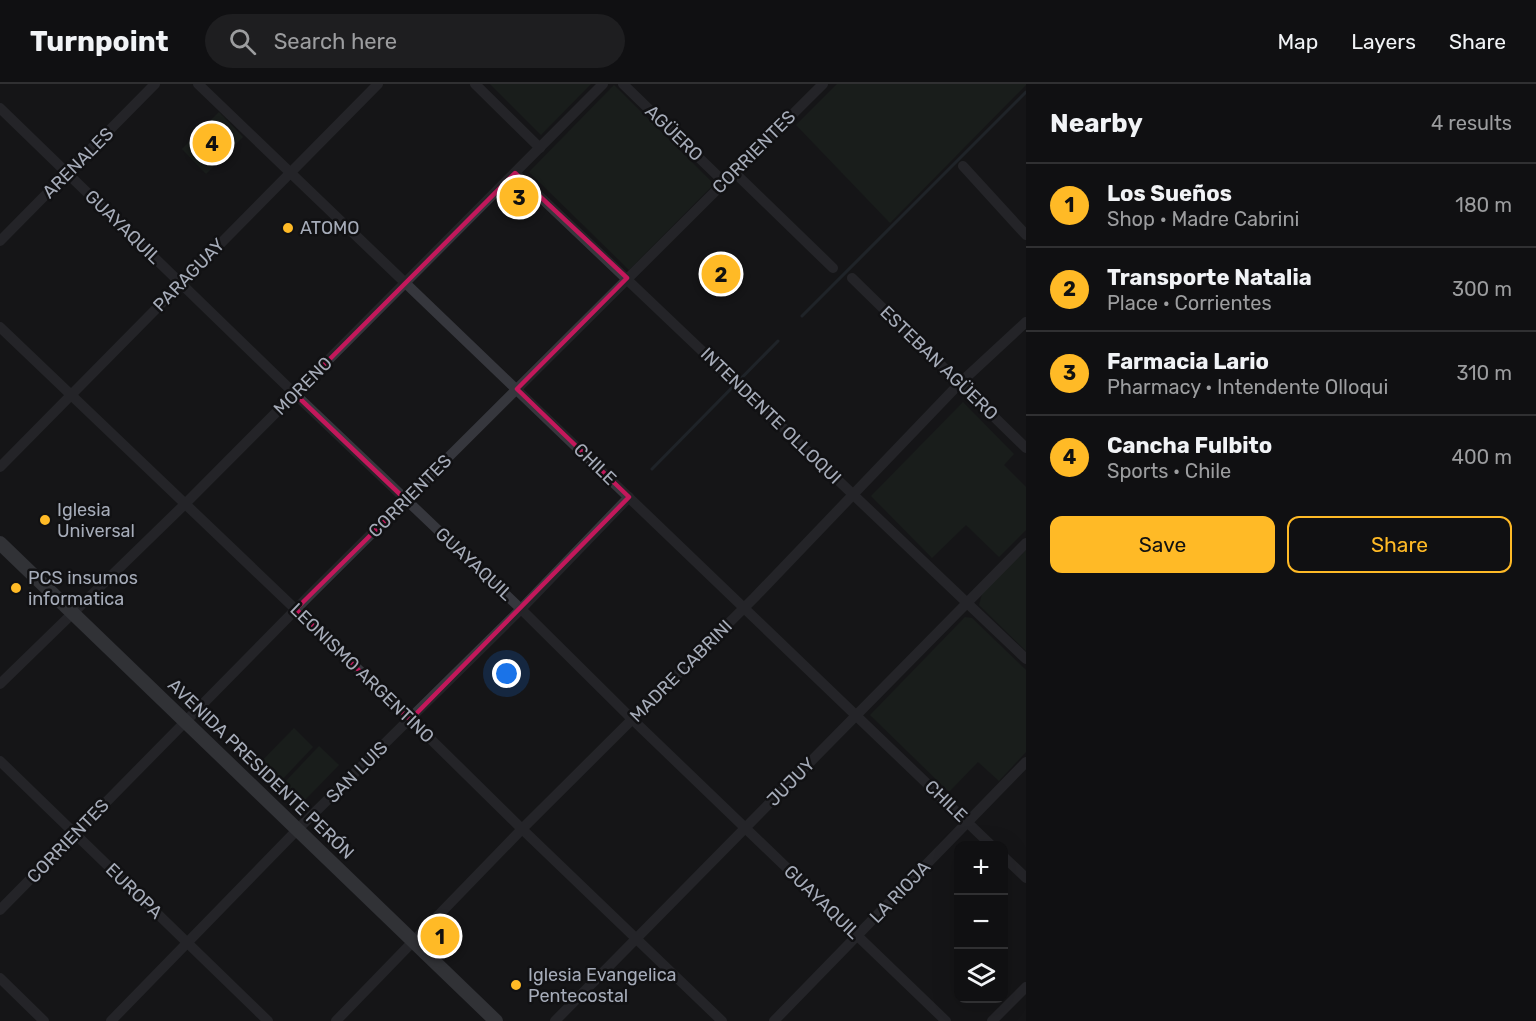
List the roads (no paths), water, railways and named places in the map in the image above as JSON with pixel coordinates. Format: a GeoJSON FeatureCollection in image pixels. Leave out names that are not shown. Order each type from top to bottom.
{"type":"FeatureCollection","features":[{"type":"Feature","properties":{"kind":"main road","name":"AVENIDA PRESIDENTE PERÓN"},"geometry":{"type":"LineString","coordinates":[[0,543],[496,1021]]}},
{"type":"Feature","properties":{"kind":"street","name":"ARENALES"},"geometry":{"type":"LineString","coordinates":[[0,241],[155,84]]}},
{"type":"Feature","properties":{"kind":"street","name":"CHILE"},"geometry":{"type":"LineString","coordinates":[[198,84],[987,841]]}},
{"type":"Feature","properties":{"kind":"street","name":"PARAGUAY"},"geometry":{"type":"LineString","coordinates":[[0,467],[378,84]]}},
{"type":"Feature","properties":{"kind":"street"},"geometry":{"type":"LineString","coordinates":[[475,84],[540,148]]}},
{"type":"Feature","properties":{"kind":"street","name":"MORENO"},"geometry":{"type":"LineString","coordinates":[[0,684],[184,505],[603,84]]}},
{"type":"Feature","properties":{"kind":"street","name":"AGÜERO"},"geometry":{"type":"LineString","coordinates":[[623,84],[724,182]]}},
{"type":"Feature","properties":{"kind":"street","name":"CORRIENTES"},"geometry":{"type":"LineString","coordinates":[[0,910],[296,609],[823,84]]}},
{"type":"Feature","properties":{"kind":"street","name":"GUAYAQUIL"},"geometry":{"type":"LineString","coordinates":[[0,108],[946,1021]]}},
{"type":"Feature","properties":{"kind":"street"},"geometry":{"type":"LineString","coordinates":[[963,166],[1026,235]]}},
{"type":"Feature","properties":{"kind":"street","name":"INTENDENTE OLLOQUI"},"geometry":{"type":"LineString","coordinates":[[515,172],[1026,659]]}},
{"type":"Feature","properties":{"kind":"street"},"geometry":{"type":"LineString","coordinates":[[734,172],[833,268]]}},
{"type":"Feature","properties":{"kind":"street","name":"ESTEBAN AGÜERO"},"geometry":{"type":"LineString","coordinates":[[852,278],[1026,448]]}},
{"type":"Feature","properties":{"kind":"street","name":"MADRE CABRINI"},"geometry":{"type":"LineString","coordinates":[[336,1021],[522,829],[744,608],[959,384],[1026,322]]}},
{"type":"Feature","properties":{"kind":"street","name":"LEONISMO ARGENTINO"},"geometry":{"type":"LineString","coordinates":[[0,327],[184,505],[296,609],[722,1021]]}},
{"type":"Feature","properties":{"kind":"street","name":"SAN LUIS"},"geometry":{"type":"LineString","coordinates":[[111,1021],[298,829],[521,609],[629,497]]}},
{"type":"Feature","properties":{"kind":"street","name":"JUJUY"},"geometry":{"type":"LineString","coordinates":[[555,1021],[1026,543]]}},
{"type":"Feature","properties":{"kind":"street","name":"EUROPA"},"geometry":{"type":"LineString","coordinates":[[0,761],[268,1021]]}},
{"type":"Feature","properties":{"kind":"street","name":"LA RIOJA"},"geometry":{"type":"LineString","coordinates":[[774,1021],[1026,762]]}},
{"type":"Feature","properties":{"kind":"street"},"geometry":{"type":"LineString","coordinates":[[1008,861],[1026,878]]}},
{"type":"Feature","properties":{"kind":"street"},"geometry":{"type":"LineString","coordinates":[[0,978],[44,1021]]}},
{"type":"Feature","properties":{"kind":"street"},"geometry":{"type":"LineString","coordinates":[[992,1021],[1026,987]]}},
{"type":"Feature","properties":{"kind":"waterway"},"geometry":{"type":"LineString","coordinates":[[802,316],[1026,92]]}},
{"type":"Feature","properties":{"kind":"waterway"},"geometry":{"type":"LineString","coordinates":[[652,469],[778,341]]}},
{"type":"Feature","properties":{"kind":"place","name":"Cancha Fulbito"},"geometry":{"type":"Point","coordinates":[212,143]}},
{"type":"Feature","properties":{"kind":"place","name":"Farmacia Lario"},"geometry":{"type":"Point","coordinates":[519,197]}},
{"type":"Feature","properties":{"kind":"place","name":"ATOMO"},"geometry":{"type":"Point","coordinates":[288,228]}},
{"type":"Feature","properties":{"kind":"place","name":"Transporte Natalia"},"geometry":{"type":"Point","coordinates":[721,274]}},
{"type":"Feature","properties":{"kind":"place","name":"Iglesia Universal"},"geometry":{"type":"Point","coordinates":[45,520]}},
{"type":"Feature","properties":{"kind":"place","name":"PCS insumos informatica"},"geometry":{"type":"Point","coordinates":[16,588]}},
{"type":"Feature","properties":{"kind":"place","name":"Los Sueños"},"geometry":{"type":"Point","coordinates":[440,936]}},
{"type":"Feature","properties":{"kind":"place","name":"Iglesia Evangelica Pentecostal"},"geometry":{"type":"Point","coordinates":[516,985]}}]}
